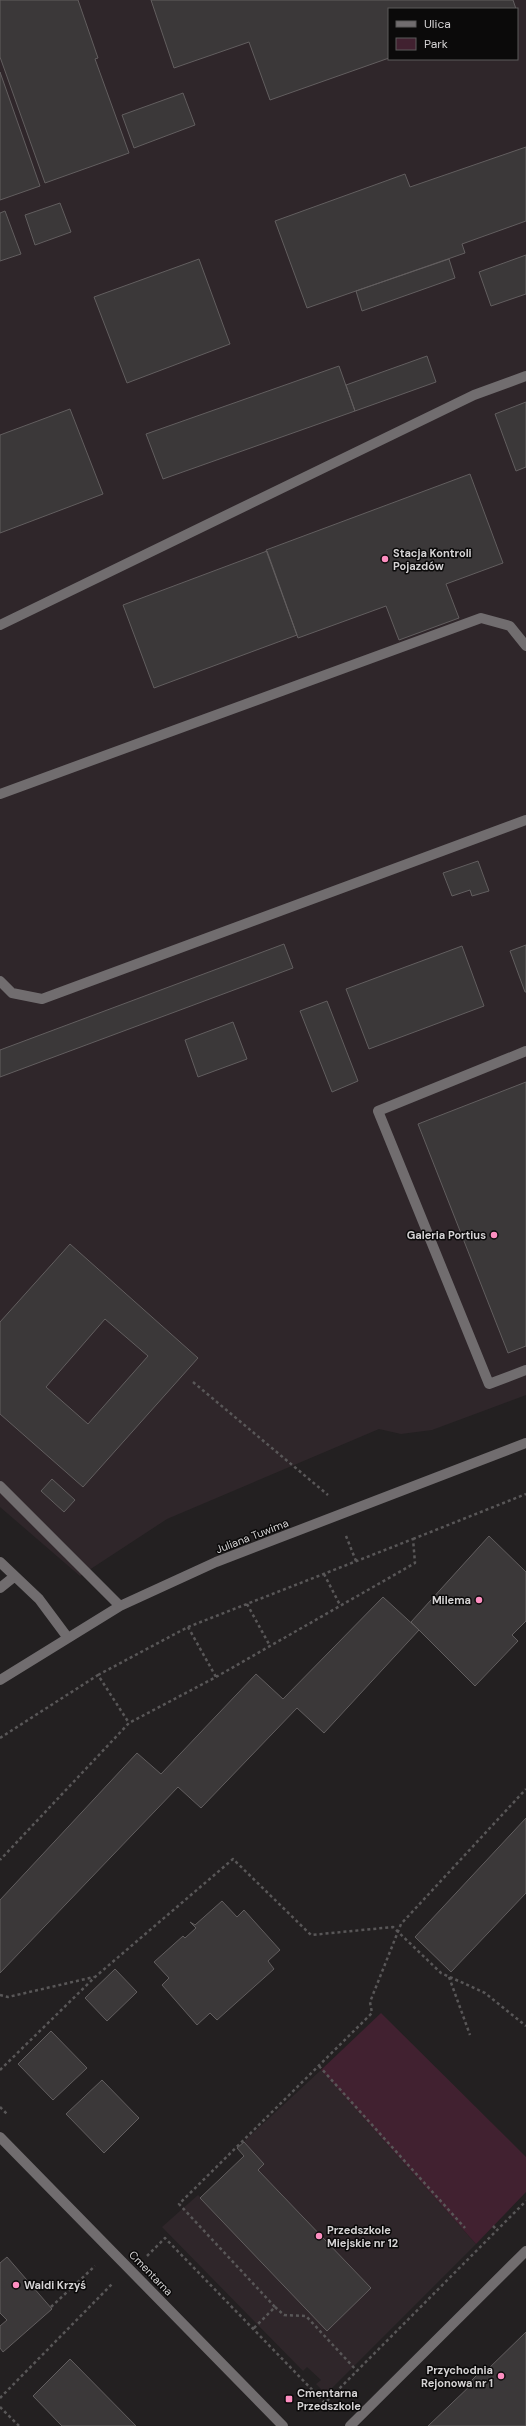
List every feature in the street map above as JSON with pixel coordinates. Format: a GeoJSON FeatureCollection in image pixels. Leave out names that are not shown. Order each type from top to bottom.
{"type":"FeatureCollection","features":[{"type":"Feature","properties":{"kind":"street"},"geometry":{"type":"LineString","coordinates":[[0,625],[474,394],[526,376]]}},
{"type":"Feature","properties":{"kind":"street"},"geometry":{"type":"LineString","coordinates":[[0,794],[481,618],[510,626],[526,646]]}},
{"type":"Feature","properties":{"kind":"street"},"geometry":{"type":"LineString","coordinates":[[0,981],[12,993],[42,999],[526,820]]}},
{"type":"Feature","properties":{"kind":"street"},"geometry":{"type":"LineString","coordinates":[[526,1051],[378,1111],[489,1384],[526,1370]]}},
{"type":"Feature","properties":{"kind":"street","name":"Juliana Tuwima"},"geometry":{"type":"LineString","coordinates":[[0,1680],[120,1606],[216,1562],[526,1443]]}},
{"type":"Feature","properties":{"kind":"street"},"geometry":{"type":"LineString","coordinates":[[0,1486],[120,1606]]}},
{"type":"Feature","properties":{"kind":"street"},"geometry":{"type":"LineString","coordinates":[[0,1562],[39,1599],[68,1638]]}},
{"type":"Feature","properties":{"kind":"street"},"geometry":{"type":"LineString","coordinates":[[0,1588],[15,1576]]}},
{"type":"Feature","properties":{"kind":"street","name":"Cmentarna"},"geometry":{"type":"LineString","coordinates":[[0,2137],[283,2426]]}},
{"type":"Feature","properties":{"kind":"street"},"geometry":{"type":"LineString","coordinates":[[350,2426],[526,2251]]}},
{"type":"Feature","properties":{"kind":"path"},"geometry":{"type":"LineString","coordinates":[[193,1382],[331,1498]]}},
{"type":"Feature","properties":{"kind":"path"},"geometry":{"type":"LineString","coordinates":[[0,1738],[98,1675],[188,1627],[526,1494]]}},
{"type":"Feature","properties":{"kind":"path"},"geometry":{"type":"LineString","coordinates":[[0,1860],[129,1723],[216,1677],[415,1563],[413,1539]]}},
{"type":"Feature","properties":{"kind":"path"},"geometry":{"type":"LineString","coordinates":[[324,1574],[340,1605]]}},
{"type":"Feature","properties":{"kind":"path"},"geometry":{"type":"LineString","coordinates":[[247,1604],[270,1646]]}},
{"type":"Feature","properties":{"kind":"path"},"geometry":{"type":"LineString","coordinates":[[188,1627],[216,1677]]}},
{"type":"Feature","properties":{"kind":"path"},"geometry":{"type":"LineString","coordinates":[[98,1675],[129,1723]]}},
{"type":"Feature","properties":{"kind":"path"},"geometry":{"type":"LineString","coordinates":[[357,2371],[306,2316],[284,2315],[275,2307],[179,2204],[372,2013],[370,2002],[401,1924],[526,1789]]}},
{"type":"Feature","properties":{"kind":"path"},"geometry":{"type":"LineString","coordinates":[[0,1854],[3,1857]]}},
{"type":"Feature","properties":{"kind":"path"},"geometry":{"type":"LineString","coordinates":[[0,2070],[95,1977],[233,1858],[311,1935],[393,1927],[398,1930],[441,1973],[486,1993],[526,2026]]}},
{"type":"Feature","properties":{"kind":"path"},"geometry":{"type":"LineString","coordinates":[[0,1995],[8,1997],[95,1977]]}},
{"type":"Feature","properties":{"kind":"path"},"geometry":{"type":"LineString","coordinates":[[448,1977],[470,2035]]}},
{"type":"Feature","properties":{"kind":"path"},"geometry":{"type":"LineString","coordinates":[[319,2066],[465,2228]]}},
{"type":"Feature","properties":{"kind":"path"},"geometry":{"type":"LineString","coordinates":[[132,2271],[165,2238],[254,2328],[325,2403],[526,2201]]}},
{"type":"Feature","properties":{"kind":"path"},"geometry":{"type":"LineString","coordinates":[[493,2226],[497,2230]]}},
{"type":"Feature","properties":{"kind":"path"},"geometry":{"type":"LineString","coordinates":[[51,2307],[96,2265]]}},
{"type":"Feature","properties":{"kind":"path"},"geometry":{"type":"LineString","coordinates":[[0,2398],[114,2282]]}},
{"type":"Feature","properties":{"kind":"path"},"geometry":{"type":"LineString","coordinates":[[254,2328],[275,2307]]}},
{"type":"Feature","properties":{"kind":"path"},"geometry":{"type":"LineString","coordinates":[[0,2407],[19,2426]]}},
{"type":"Feature","properties":{"kind":"shaded area"},"geometry":{"type":"Polygon","coordinates":[[[0,0],[526,0],[526,1395],[432,1430],[401,1434],[379,1429],[167,1519],[80,1576],[0,1507],[0,0]]]}},
{"type":"Feature","properties":{"kind":"shaded area","name":"Przedszkole Miejskie nr 12"},"geometry":{"type":"Polygon","coordinates":[[[321,2070],[476,2244],[326,2394],[316,2384],[321,2380],[307,2367],[303,2371],[162,2227],[198,2195],[201,2198],[244,2156],[237,2148],[321,2070]]]}},
{"type":"Feature","properties":{"kind":"green space"},"geometry":{"type":"Polygon","coordinates":[[[381,2013],[526,2157],[526,2192],[476,2244],[321,2070],[381,2013]]]}},
{"type":"Feature","properties":{"kind":"building"},"geometry":{"type":"Polygon","coordinates":[[[0,0],[78,0],[98,58],[95,59],[129,153],[45,183],[0,57],[0,0]]]}},
{"type":"Feature","properties":{"kind":"building"},"geometry":{"type":"Polygon","coordinates":[[[151,0],[513,0],[516,8],[388,8],[388,58],[270,100],[249,42],[174,68],[151,0]]]}},
{"type":"Feature","properties":{"kind":"building"},"geometry":{"type":"Polygon","coordinates":[[[0,72],[40,186],[0,200],[0,72]]]}},
{"type":"Feature","properties":{"kind":"building"},"geometry":{"type":"Polygon","coordinates":[[[183,93],[195,125],[134,148],[122,115],[183,93]]]}},
{"type":"Feature","properties":{"kind":"building"},"geometry":{"type":"Polygon","coordinates":[[[526,147],[526,221],[462,244],[465,253],[307,308],[275,221],[405,174],[410,187],[526,147]]]}},
{"type":"Feature","properties":{"kind":"building"},"geometry":{"type":"Polygon","coordinates":[[[60,203],[71,232],[35,245],[25,215],[60,203]]]}},
{"type":"Feature","properties":{"kind":"building"},"geometry":{"type":"Polygon","coordinates":[[[5,211],[21,254],[0,261],[0,213],[5,211]]]}},
{"type":"Feature","properties":{"kind":"building"},"geometry":{"type":"Polygon","coordinates":[[[526,255],[526,294],[491,306],[479,272],[526,255]]]}},
{"type":"Feature","properties":{"kind":"building"},"geometry":{"type":"Polygon","coordinates":[[[199,259],[230,344],[127,383],[94,297],[199,259]]]}},
{"type":"Feature","properties":{"kind":"building"},"geometry":{"type":"Polygon","coordinates":[[[449,259],[455,278],[362,311],[356,291],[449,259]]]}},
{"type":"Feature","properties":{"kind":"building"},"geometry":{"type":"Polygon","coordinates":[[[427,356],[436,382],[355,411],[346,385],[427,356]]]}},
{"type":"Feature","properties":{"kind":"building"},"geometry":{"type":"Polygon","coordinates":[[[339,366],[355,411],[163,479],[146,434],[339,366]]]}},
{"type":"Feature","properties":{"kind":"building"},"geometry":{"type":"Polygon","coordinates":[[[526,402],[526,467],[516,471],[495,414],[526,402]]]}},
{"type":"Feature","properties":{"kind":"building"},"geometry":{"type":"Polygon","coordinates":[[[70,409],[103,494],[0,533],[0,435],[70,409]]]}},
{"type":"Feature","properties":{"kind":"building","name":"Stacja Kontroli Pojazdów"},"geometry":{"type":"Polygon","coordinates":[[[470,474],[503,563],[446,584],[459,618],[399,640],[386,606],[298,638],[266,550],[470,474]]]}},
{"type":"Feature","properties":{"kind":"building"},"geometry":{"type":"Polygon","coordinates":[[[267,551],[297,635],[154,688],[123,605],[267,551]]]}},
{"type":"Feature","properties":{"kind":"building"},"geometry":{"type":"Polygon","coordinates":[[[478,861],[489,891],[472,896],[470,890],[452,896],[443,873],[478,861]]]}},
{"type":"Feature","properties":{"kind":"building"},"geometry":{"type":"Polygon","coordinates":[[[284,944],[293,968],[0,1077],[0,1050],[284,944]]]}},
{"type":"Feature","properties":{"kind":"building"},"geometry":{"type":"Polygon","coordinates":[[[526,945],[526,992],[525,992],[510,951],[526,945]]]}},
{"type":"Feature","properties":{"kind":"building"},"geometry":{"type":"Polygon","coordinates":[[[462,946],[484,1006],[369,1049],[346,989],[462,946]]]}},
{"type":"Feature","properties":{"kind":"building"},"geometry":{"type":"Polygon","coordinates":[[[327,1001],[358,1081],[332,1092],[300,1011],[327,1001]]]}},
{"type":"Feature","properties":{"kind":"building"},"geometry":{"type":"Polygon","coordinates":[[[233,1022],[247,1059],[198,1077],[185,1040],[233,1022]]]}},
{"type":"Feature","properties":{"kind":"building","name":"Galeria Portius"},"geometry":{"type":"Polygon","coordinates":[[[526,1082],[526,1346],[508,1353],[418,1124],[526,1082]]]}},
{"type":"Feature","properties":{"kind":"building"},"geometry":{"type":"Polygon","coordinates":[[[70,1244],[198,1358],[83,1487],[0,1414],[0,1322],[70,1244]],[[105,1319],[46,1387],[88,1424],[148,1356],[105,1319]]]}},
{"type":"Feature","properties":{"kind":"building"},"geometry":{"type":"Polygon","coordinates":[[[52,1479],[75,1500],[64,1512],[41,1491],[52,1479]]]}},
{"type":"Feature","properties":{"kind":"building","name":"Milema"},"geometry":{"type":"Polygon","coordinates":[[[489,1536],[526,1572],[526,1621],[512,1635],[518,1641],[475,1686],[411,1622],[489,1536]]]}},
{"type":"Feature","properties":{"kind":"building"},"geometry":{"type":"Polygon","coordinates":[[[383,1597],[419,1630],[324,1733],[297,1708],[201,1808],[178,1787],[0,1973],[0,1900],[137,1753],[161,1774],[256,1674],[283,1699],[383,1597]]]}},
{"type":"Feature","properties":{"kind":"building"},"geometry":{"type":"Polygon","coordinates":[[[526,1818],[526,1893],[451,1972],[415,1937],[526,1818]]]}},
{"type":"Feature","properties":{"kind":"building"},"geometry":{"type":"Polygon","coordinates":[[[222,1901],[237,1917],[244,1910],[280,1950],[268,1961],[274,1969],[217,2020],[210,2013],[197,2025],[162,1985],[169,1978],[154,1962],[183,1936],[185,1938],[196,1928],[190,1922],[195,1925],[222,1901]]]}},
{"type":"Feature","properties":{"kind":"building"},"geometry":{"type":"Polygon","coordinates":[[[115,1969],[137,1992],[107,2021],[85,1998],[115,1969]]]}},
{"type":"Feature","properties":{"kind":"building"},"geometry":{"type":"Polygon","coordinates":[[[51,2031],[87,2068],[53,2100],[18,2064],[51,2031]]]}},
{"type":"Feature","properties":{"kind":"building"},"geometry":{"type":"Polygon","coordinates":[[[102,2080],[139,2118],[104,2153],[66,2114],[102,2080]]]}},
{"type":"Feature","properties":{"kind":"building"},"geometry":{"type":"Polygon","coordinates":[[[244,2142],[264,2164],[258,2170],[371,2288],[327,2331],[200,2198],[244,2156],[237,2148],[244,2142]]]}},
{"type":"Feature","properties":{"kind":"building","name":"Waldi Krzyś"},"geometry":{"type":"Polygon","coordinates":[[[7,2257],[52,2309],[3,2352],[0,2348],[0,2326],[7,2320],[0,2313],[0,2263],[7,2257]]]}},
{"type":"Feature","properties":{"kind":"building","name":"Przychodnia Rejonowa nr 1"},"geometry":{"type":"Polygon","coordinates":[[[526,2332],[526,2426],[428,2426],[473,2383],[471,2381],[483,2369],[486,2371],[526,2332]]]}},
{"type":"Feature","properties":{"kind":"building"},"geometry":{"type":"Polygon","coordinates":[[[70,2359],[136,2426],[62,2426],[33,2396],[70,2359]]]}},
{"type":"Feature","properties":{"kind":"place","name":"Stacja Kontroli Pojazdów"},"geometry":{"type":"Point","coordinates":[385,559]}},
{"type":"Feature","properties":{"kind":"place","name":"Galeria Portius"},"geometry":{"type":"Point","coordinates":[494,1235]}},
{"type":"Feature","properties":{"kind":"place","name":"Milema"},"geometry":{"type":"Point","coordinates":[479,1600]}},
{"type":"Feature","properties":{"kind":"place","name":"Przedszkole Miejskie nr 12"},"geometry":{"type":"Point","coordinates":[319,2236]}},
{"type":"Feature","properties":{"kind":"place","name":"Waldi Krzyś"},"geometry":{"type":"Point","coordinates":[16,2285]}},
{"type":"Feature","properties":{"kind":"place","name":"Przychodnia Rejonowa nr 1"},"geometry":{"type":"Point","coordinates":[501,2376]}},
{"type":"Feature","properties":{"kind":"place","name":"Cmentarna Przedszkole"},"geometry":{"type":"Point","coordinates":[289,2399]}}]}
